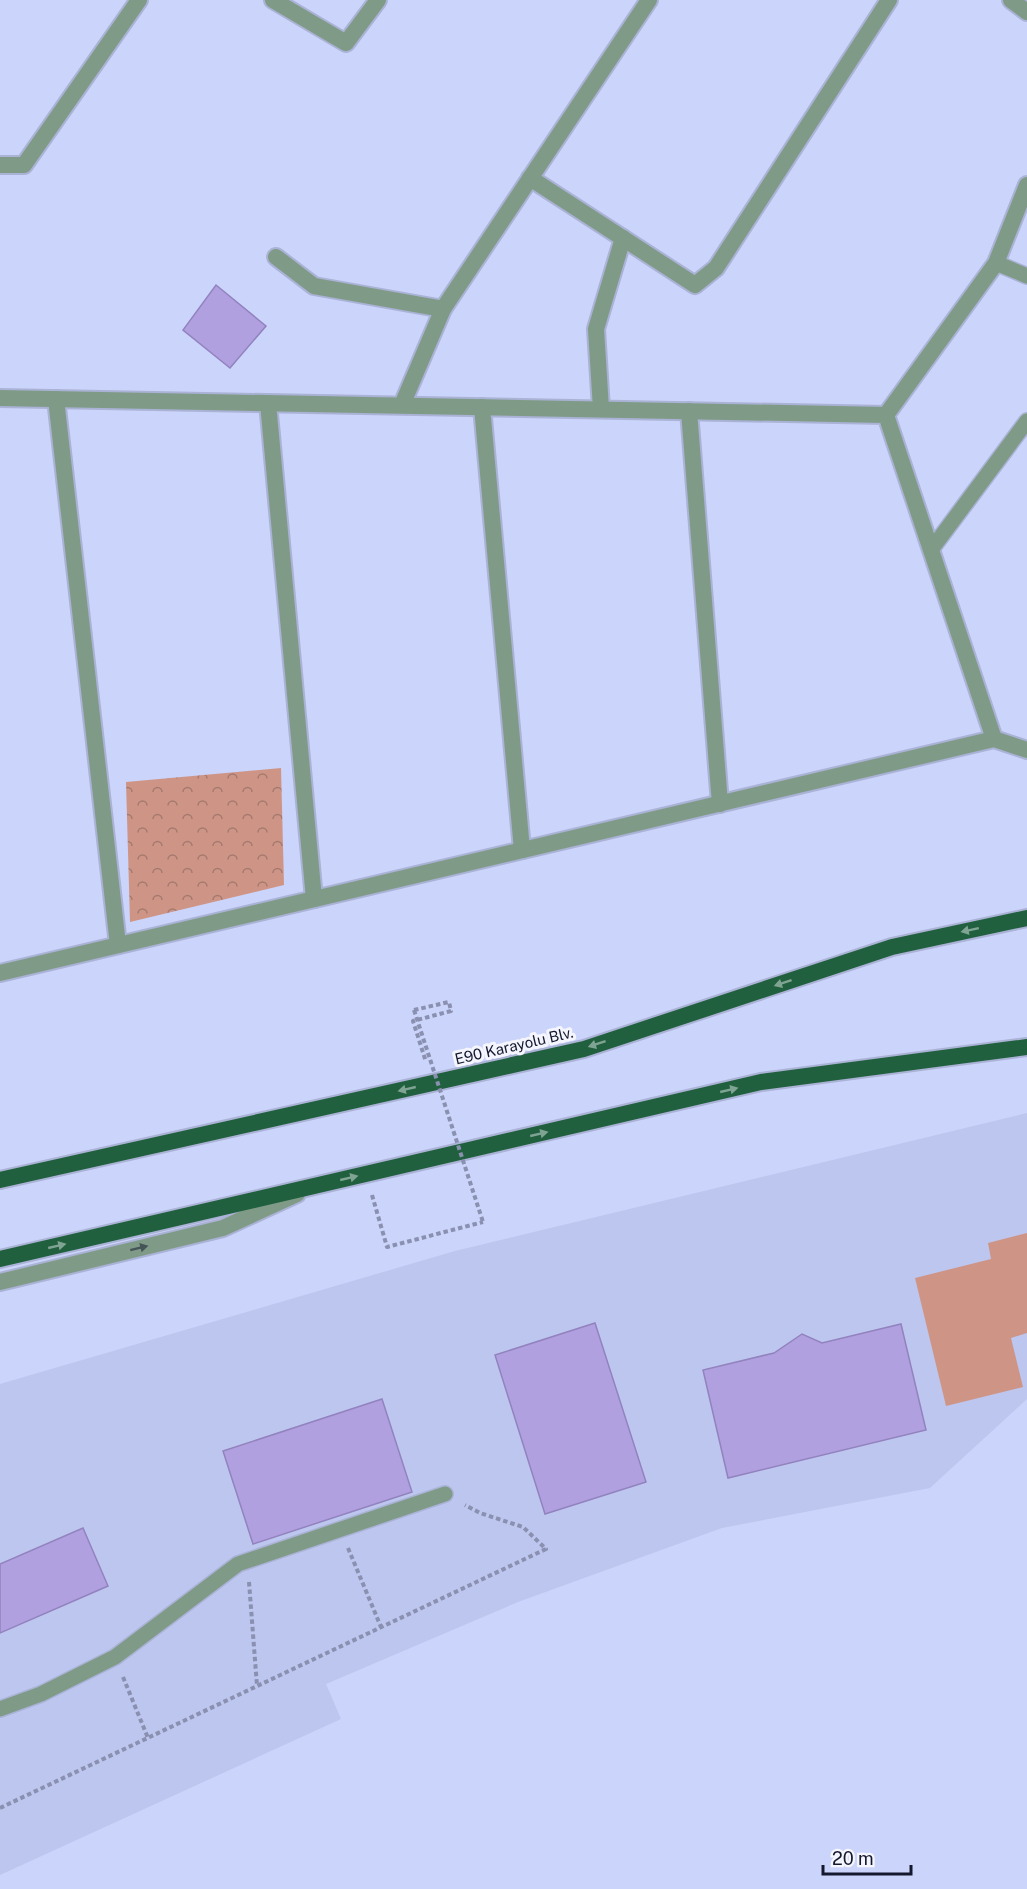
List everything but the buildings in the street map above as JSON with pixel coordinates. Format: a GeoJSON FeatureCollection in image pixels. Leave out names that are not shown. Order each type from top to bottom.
{"type":"FeatureCollection","features":[{"type":"Feature","properties":{"kind":"highway","name":"E90 Karayolu Blv."},"geometry":{"type":"LineString","coordinates":[[0,1180],[584,1049],[892,947],[1027,918]]}},
{"type":"Feature","properties":{"kind":"highway"},"geometry":{"type":"LineString","coordinates":[[0,1259],[761,1082],[1027,1047]]}},
{"type":"Feature","properties":{"kind":"street"},"geometry":{"type":"LineString","coordinates":[[0,165],[24,165],[139,0]]}},
{"type":"Feature","properties":{"kind":"street"},"geometry":{"type":"LineString","coordinates":[[273,0],[345,43],[378,0]]}},
{"type":"Feature","properties":{"kind":"street"},"geometry":{"type":"LineString","coordinates":[[402,405],[442,309],[649,0]]}},
{"type":"Feature","properties":{"kind":"street"},"geometry":{"type":"LineString","coordinates":[[530,178],[695,285],[716,268],[889,0]]}},
{"type":"Feature","properties":{"kind":"street"},"geometry":{"type":"LineString","coordinates":[[1011,0],[1027,12]]}},
{"type":"Feature","properties":{"kind":"street"},"geometry":{"type":"LineString","coordinates":[[886,415],[996,263],[1027,185]]}},
{"type":"Feature","properties":{"kind":"street"},"geometry":{"type":"LineString","coordinates":[[601,409],[596,329],[623,238]]}},
{"type":"Feature","properties":{"kind":"street"},"geometry":{"type":"LineString","coordinates":[[276,257],[314,286],[442,309]]}},
{"type":"Feature","properties":{"kind":"street"},"geometry":{"type":"LineString","coordinates":[[0,398],[886,415]]}},
{"type":"Feature","properties":{"kind":"street"},"geometry":{"type":"LineString","coordinates":[[56,399],[118,945]]}},
{"type":"Feature","properties":{"kind":"street"},"geometry":{"type":"LineString","coordinates":[[268,403],[314,899]]}},
{"type":"Feature","properties":{"kind":"street"},"geometry":{"type":"LineString","coordinates":[[482,407],[522,850]]}},
{"type":"Feature","properties":{"kind":"street"},"geometry":{"type":"LineString","coordinates":[[689,411],[720,804]]}},
{"type":"Feature","properties":{"kind":"street"},"geometry":{"type":"LineString","coordinates":[[886,415],[994,740]]}},
{"type":"Feature","properties":{"kind":"street"},"geometry":{"type":"LineString","coordinates":[[0,973],[994,740],[1027,750]]}},
{"type":"Feature","properties":{"kind":"street"},"geometry":{"type":"LineString","coordinates":[[0,1282],[223,1228],[315,1186]]}},
{"type":"Feature","properties":{"kind":"lane"},"geometry":{"type":"LineString","coordinates":[[996,263],[1027,276]]}},
{"type":"Feature","properties":{"kind":"lane"},"geometry":{"type":"LineString","coordinates":[[931,550],[1027,421]]}},
{"type":"Feature","properties":{"kind":"lane"},"geometry":{"type":"LineString","coordinates":[[0,1709],[41,1695],[115,1657],[195,1594],[238,1564],[446,1494]]}},
{"type":"Feature","properties":{"kind":"path"},"geometry":{"type":"LineString","coordinates":[[366,1174],[387,1247],[483,1222],[414,1010],[449,1002],[451,1011],[413,1021],[432,1083]]}},
{"type":"Feature","properties":{"kind":"path"},"geometry":{"type":"LineString","coordinates":[[0,1808],[546,1549],[523,1527],[480,1514],[446,1494]]}},
{"type":"Feature","properties":{"kind":"path"},"geometry":{"type":"LineString","coordinates":[[340,1530],[381,1627]]}},
{"type":"Feature","properties":{"kind":"path"},"geometry":{"type":"LineString","coordinates":[[248,1561],[257,1686]]}},
{"type":"Feature","properties":{"kind":"path"},"geometry":{"type":"LineString","coordinates":[[115,1657],[148,1738]]}},
{"type":"Feature","properties":{"kind":"shaded area"},"geometry":{"type":"Polygon","coordinates":[[[1027,1113],[1027,1399],[930,1488],[722,1528],[518,1602],[326,1684],[341,1719],[0,1875],[0,1384],[455,1251],[1027,1113]]]}},
{"type":"Feature","properties":{"kind":"green space"},"geometry":{"type":"Polygon","coordinates":[[[281,768],[284,885],[130,922],[126,782],[281,768]]]}},
{"type":"Feature","properties":{"kind":"green space"},"geometry":{"type":"Polygon","coordinates":[[[1027,1233],[1027,1333],[1011,1338],[1023,1387],[946,1406],[915,1278],[991,1259],[988,1243],[1027,1233]]]}}]}
